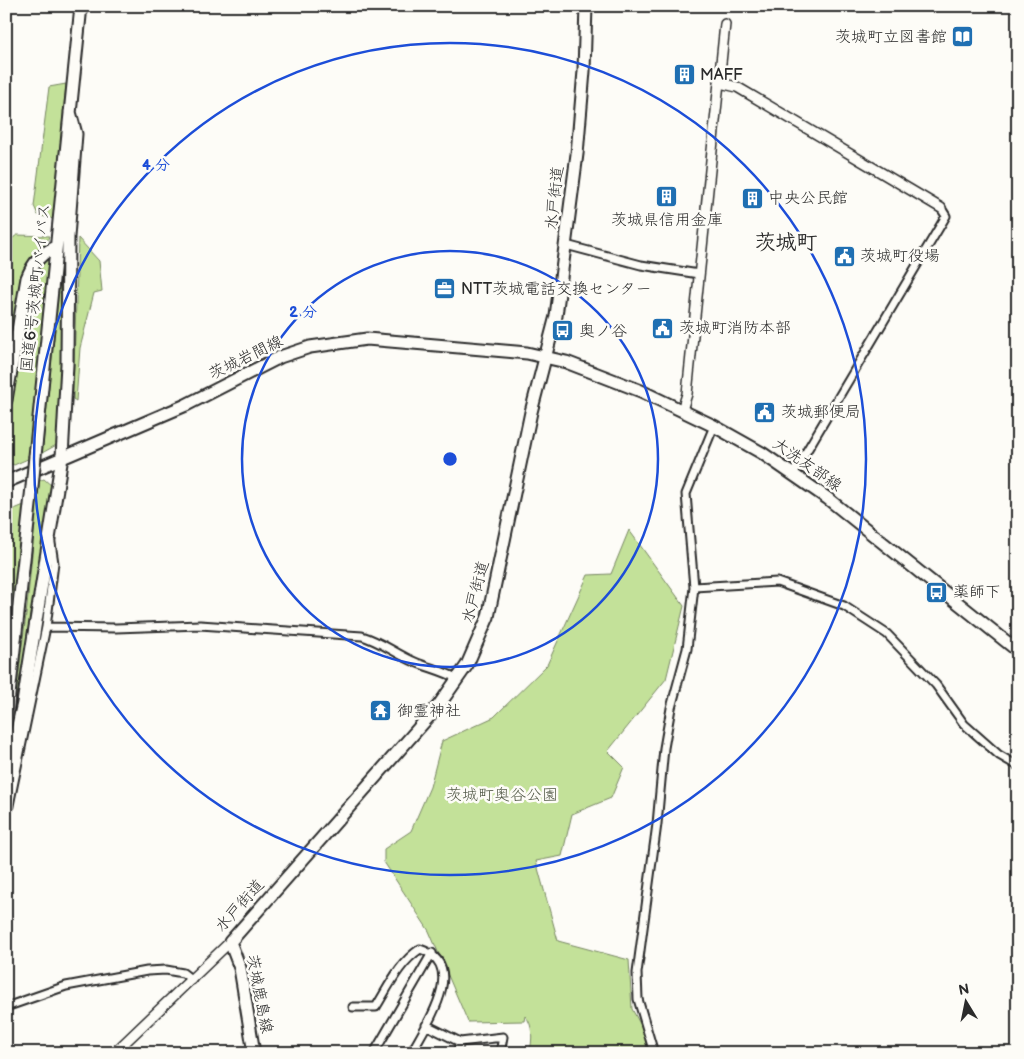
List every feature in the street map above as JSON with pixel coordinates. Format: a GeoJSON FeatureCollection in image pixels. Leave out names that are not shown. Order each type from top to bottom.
{"type":"FeatureCollection","features":[{"type":"Feature","properties":{"kind":"main road","name":"国道6号茨城町バイパス"},"geometry":{"type":"LineString","coordinates":[[6,722],[61,240],[70,112],[81,6]]}},
{"type":"Feature","properties":{"kind":"main road","name":"水戸街道"},"geometry":{"type":"LineString","coordinates":[[230,942],[419,728],[458,679],[482,634],[493,599],[527,432],[560,300],[584,71],[586,6]]}},
{"type":"Feature","properties":{"kind":"main road"},"geometry":{"type":"LineString","coordinates":[[6,400],[26,278],[36,260],[61,240]]}},
{"type":"Feature","properties":{"kind":"main road"},"geometry":{"type":"LineString","coordinates":[[6,780],[23,704],[62,458],[67,364],[61,240]]}},
{"type":"Feature","properties":{"kind":"main road","name":"茨城岩間線"},"geometry":{"type":"LineString","coordinates":[[6,482],[186,405],[280,357],[328,343],[367,339],[386,340],[502,349],[546,356]]}},
{"type":"Feature","properties":{"kind":"main road","name":"大洗友部線"},"geometry":{"type":"LineString","coordinates":[[546,356],[586,369],[682,410],[714,426],[793,474],[912,565],[1018,651]]}},
{"type":"Feature","properties":{"kind":"main road","name":"茨城鹿島線"},"geometry":{"type":"LineString","coordinates":[[230,942],[240,968],[254,1053]]}},
{"type":"Feature","properties":{"kind":"street"},"geometry":{"type":"LineString","coordinates":[[682,410],[687,394],[725,24]]}},
{"type":"Feature","properties":{"kind":"street"},"geometry":{"type":"LineString","coordinates":[[720,83],[736,87],[941,208],[946,216],[793,474]]}},
{"type":"Feature","properties":{"kind":"street"},"geometry":{"type":"LineString","coordinates":[[566,245],[641,265],[699,274]]}},
{"type":"Feature","properties":{"kind":"street"},"geometry":{"type":"LineString","coordinates":[[654,1053],[638,999],[637,973],[657,824],[664,748],[671,708],[687,649],[694,587],[686,494],[695,468],[714,426]]}},
{"type":"Feature","properties":{"kind":"street"},"geometry":{"type":"LineString","coordinates":[[6,820],[46,627],[54,563],[49,536]]}},
{"type":"Feature","properties":{"kind":"street"},"geometry":{"type":"LineString","coordinates":[[694,587],[777,582],[844,606],[887,634],[936,685],[964,724],[999,755],[1018,766]]}},
{"type":"Feature","properties":{"kind":"street"},"geometry":{"type":"LineString","coordinates":[[46,627],[116,628],[200,624],[362,636],[378,640],[414,662],[458,679]]}},
{"type":"Feature","properties":{"kind":"street","name":"水戸街道"},"geometry":{"type":"LineString","coordinates":[[114,1053],[230,942]]}},
{"type":"Feature","properties":{"kind":"street"},"geometry":{"type":"LineString","coordinates":[[353,1007],[376,1007],[403,962],[420,949],[432,953],[439,960],[444,985],[441,996],[411,1053]]}},
{"type":"Feature","properties":{"kind":"street"},"geometry":{"type":"LineString","coordinates":[[374,1053],[432,953]]}},
{"type":"Feature","properties":{"kind":"street"},"geometry":{"type":"LineString","coordinates":[[6,1007],[66,986],[148,971],[166,970],[182,973],[192,980]]}},
{"type":"Feature","properties":{"kind":"street"},"geometry":{"type":"LineString","coordinates":[[426,1025],[460,1042],[503,1037],[500,1053]]}},
{"type":"Feature","properties":{"kind":"street"},"geometry":{"type":"LineString","coordinates":[[457,1053],[460,1042]]}},
{"type":"Feature","properties":{"kind":"green space"},"geometry":{"type":"Polygon","coordinates":[[[66,84],[53,219],[38,215],[34,206],[49,87],[66,84]]]}},
{"type":"Feature","properties":{"kind":"green space"},"geometry":{"type":"Polygon","coordinates":[[[17,235],[49,236],[47,242],[26,265],[6,372],[6,248],[9,241],[17,235]]]}},
{"type":"Feature","properties":{"kind":"green space"},"geometry":{"type":"Polygon","coordinates":[[[78,238],[99,261],[102,291],[94,293],[80,348],[76,401],[73,399],[78,238]]]}},
{"type":"Feature","properties":{"kind":"green space"},"geometry":{"type":"Polygon","coordinates":[[[51,254],[30,458],[14,465],[6,462],[6,429],[31,275],[51,254]]]}},
{"type":"Feature","properties":{"kind":"green space"},"geometry":{"type":"Polygon","coordinates":[[[62,260],[65,260],[60,443],[42,453],[62,260]]]}},
{"type":"Feature","properties":{"kind":"green space"},"geometry":{"type":"Polygon","coordinates":[[[44,479],[53,487],[18,712],[11,734],[27,607],[39,481],[44,479]]]}},
{"type":"Feature","properties":{"kind":"green space"},"geometry":{"type":"Polygon","coordinates":[[[6,496],[11,496],[12,510],[24,505],[6,658],[6,496]]]}},
{"type":"Feature","properties":{"kind":"green space","name":"茨城町奥谷公園"},"geometry":{"type":"Polygon","coordinates":[[[629,530],[684,606],[666,679],[608,751],[624,767],[611,798],[572,814],[562,856],[536,861],[558,941],[629,960],[632,1009],[645,1033],[647,1053],[530,1053],[531,1028],[525,1016],[524,1021],[468,1022],[429,931],[384,862],[384,849],[411,831],[430,787],[442,741],[494,717],[547,665],[588,575],[611,574],[629,530]]]}},
{"type":"Feature","properties":{"kind":"place","name":"茨城町立図書館"},"geometry":{"type":"Point","coordinates":[963,37]}},
{"type":"Feature","properties":{"kind":"place","name":"MAFF"},"geometry":{"type":"Point","coordinates":[684,75]}},
{"type":"Feature","properties":{"kind":"place","name":"茨城県信用金庫"},"geometry":{"type":"Point","coordinates":[667,196]}},
{"type":"Feature","properties":{"kind":"place","name":"中央公民館"},"geometry":{"type":"Point","coordinates":[752,198]}},
{"type":"Feature","properties":{"kind":"place","name":"茨城町役場"},"geometry":{"type":"Point","coordinates":[844,256]}},
{"type":"Feature","properties":{"kind":"place","name":"NTT茨城電話交換センター"},"geometry":{"type":"Point","coordinates":[445,289]}},
{"type":"Feature","properties":{"kind":"place","name":"茨城町消防本部"},"geometry":{"type":"Point","coordinates":[663,328]}},
{"type":"Feature","properties":{"kind":"place","name":"奥ノ谷"},"geometry":{"type":"Point","coordinates":[563,331]}},
{"type":"Feature","properties":{"kind":"place","name":"茨城郵便局"},"geometry":{"type":"Point","coordinates":[765,412]}},
{"type":"Feature","properties":{"kind":"place","name":"薬師下"},"geometry":{"type":"Point","coordinates":[937,592]}},
{"type":"Feature","properties":{"kind":"place","name":"御霊神社"},"geometry":{"type":"Point","coordinates":[381,711]}},
{"type":"Feature","properties":{"kind":"district","name":"茨城町"},"geometry":{"type":"Point","coordinates":[786,242]}}]}
